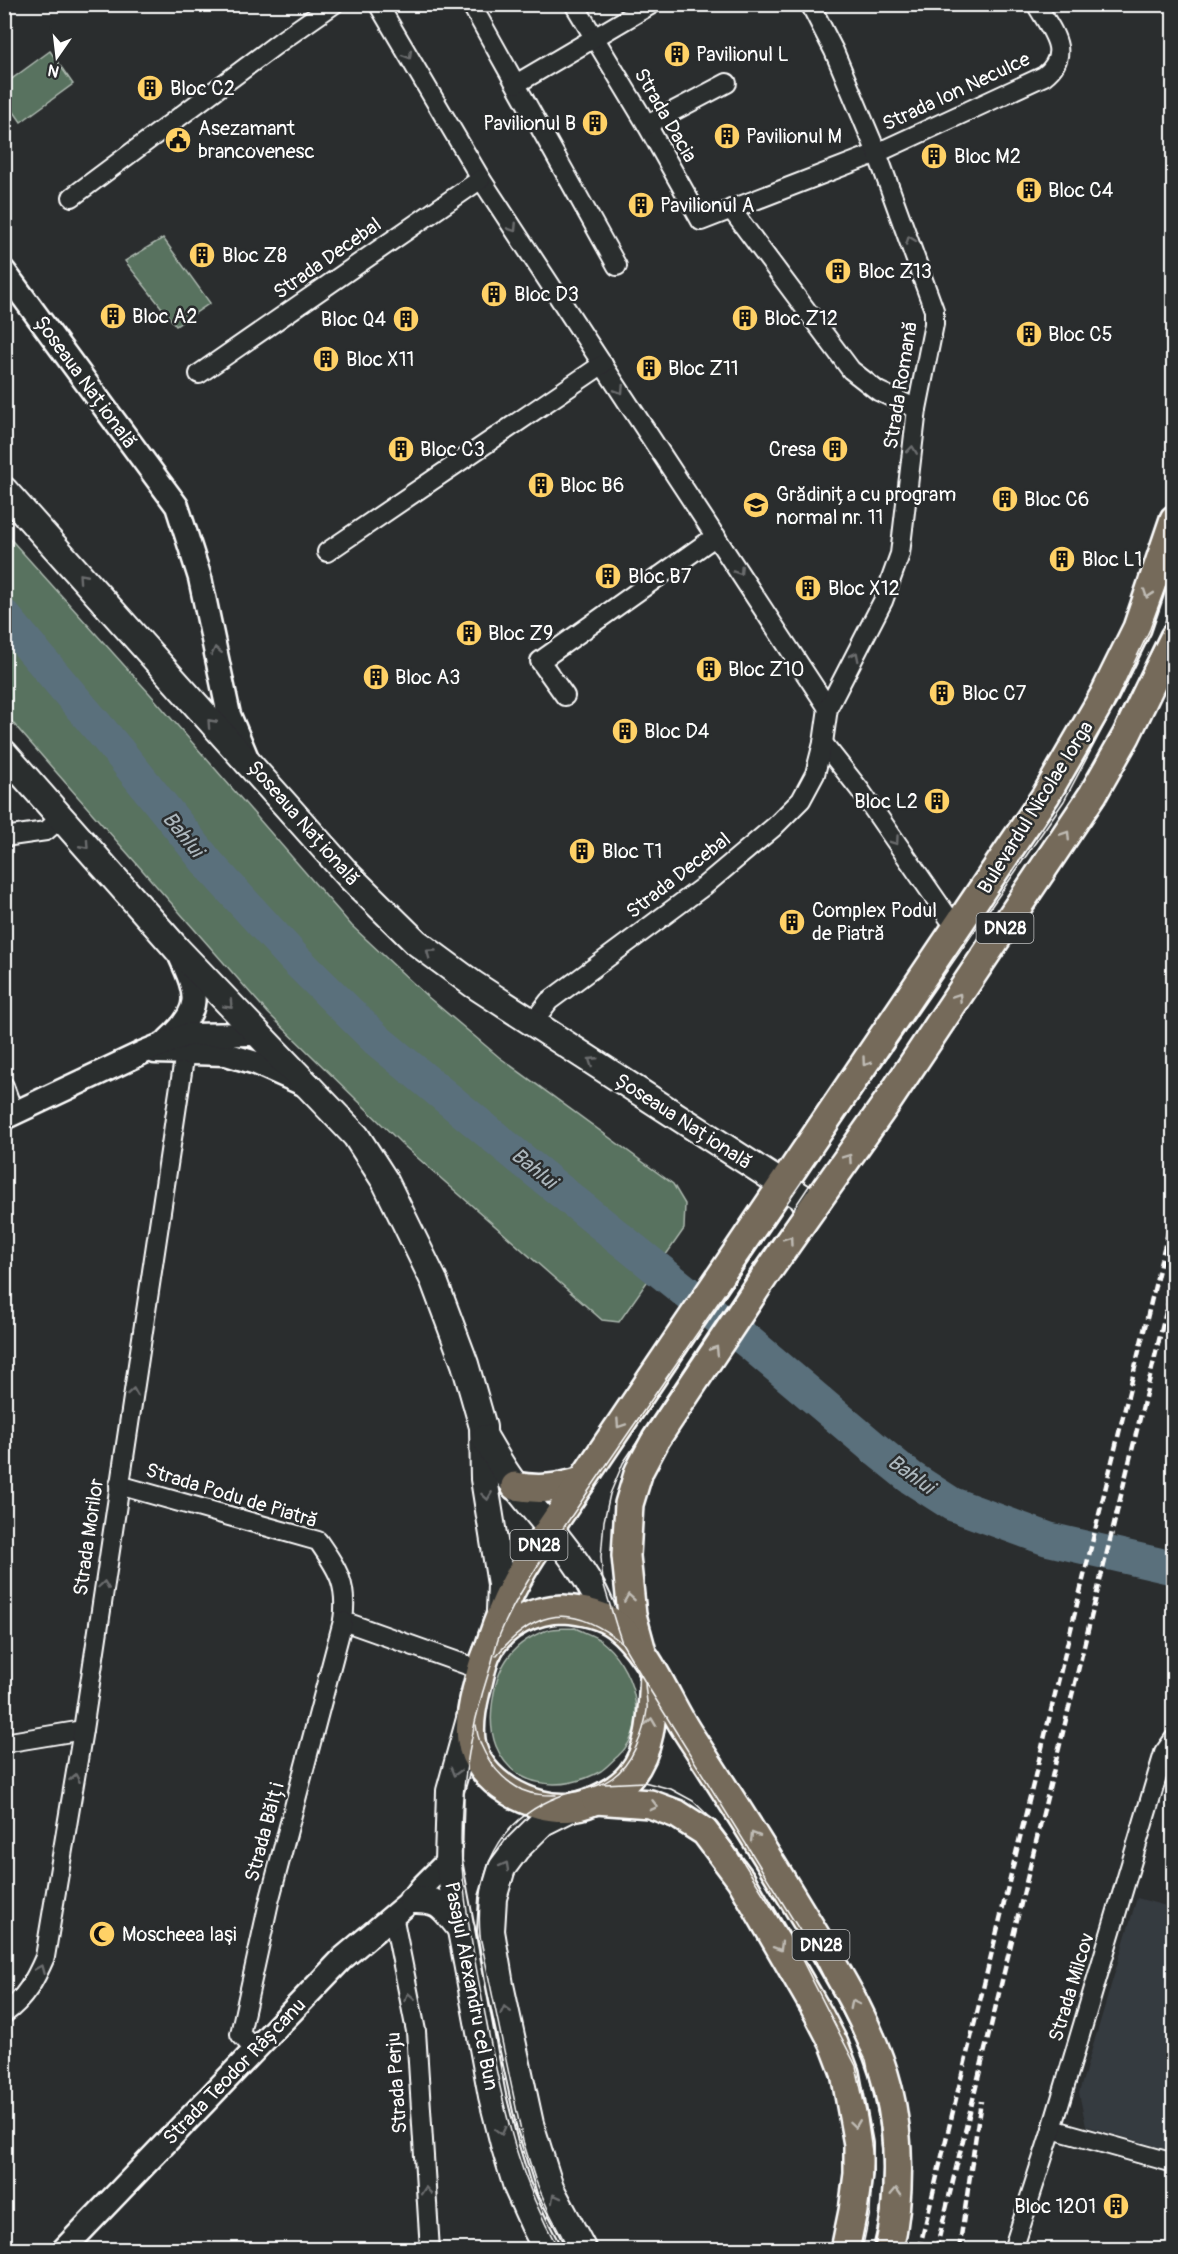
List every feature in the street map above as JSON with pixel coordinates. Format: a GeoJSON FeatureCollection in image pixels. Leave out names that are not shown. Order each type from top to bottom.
{"type":"FeatureCollection","features":[{"type":"Feature","properties":{"kind":"main road"},"geometry":{"type":"LineString","coordinates":[[4,490],[250,767]]}},
{"type":"Feature","properties":{"kind":"main road","name":"Bulevardul Nicolae Iorga"},"geometry":{"type":"LineString","coordinates":[[582,1481],[1046,795],[1104,695],[1137,628],[1173,519]]}},
{"type":"Feature","properties":{"kind":"main road","name":"Bulevardul Nicolae Iorga"},"geometry":{"type":"LineString","coordinates":[[648,1664],[632,1616],[627,1587],[626,1528],[629,1504],[639,1471],[656,1439],[765,1275],[908,1072],[1093,794],[1126,736],[1173,637]]}},
{"type":"Feature","properties":{"kind":"main road"},"geometry":{"type":"LineString","coordinates":[[4,753],[177,949],[356,1136],[385,1182],[434,1281],[465,1364],[484,1437],[484,1479],[501,1584],[500,1611]]}},
{"type":"Feature","properties":{"kind":"main road","name":"Șoseaua Națională"},"geometry":{"type":"LineString","coordinates":[[250,767],[350,877],[416,942],[473,984],[814,1205]]}},
{"type":"Feature","properties":{"kind":"main road"},"geometry":{"type":"LineString","coordinates":[[484,1437],[515,1485],[550,1528],[599,1598],[605,1618]]}},
{"type":"Feature","properties":{"kind":"main road"},"geometry":{"type":"LineString","coordinates":[[515,1485],[535,1490],[552,1489],[582,1481]]}},
{"type":"Feature","properties":{"kind":"main road","name":"DN28"},"geometry":{"type":"LineString","coordinates":[[582,1481],[516,1580],[500,1611],[471,1716],[471,1743],[477,1758],[489,1776],[520,1799],[541,1804],[650,1804],[677,1814],[705,1832],[741,1880],[819,2015],[834,2044],[845,2073],[858,2144],[856,2185],[845,2250]]}},
{"type":"Feature","properties":{"kind":"main road","name":"DN28"},"geometry":{"type":"LineString","coordinates":[[485,1660],[497,1637],[512,1624],[551,1609],[574,1609],[605,1618],[626,1634],[648,1664],[677,1717],[735,1803],[834,1966],[876,2052],[888,2089],[895,2137],[896,2212],[889,2250]]}},
{"type":"Feature","properties":{"kind":"main road","name":"DN28"},"geometry":{"type":"LineString","coordinates":[[583,1804],[623,1783],[633,1773],[641,1756],[649,1737],[652,1715],[648,1664]]}},
{"type":"Feature","properties":{"kind":"main road","name":"Pasajul Alexandru cel Bun"},"geometry":{"type":"LineString","coordinates":[[471,1716],[450,1791],[448,1861],[492,2096],[504,2144],[517,2187],[547,2250]]}},
{"type":"Feature","properties":{"kind":"main road","name":"Pasajul Alexandru cel Bun"},"geometry":{"type":"LineString","coordinates":[[583,1804],[543,1822],[516,1849],[502,1868],[493,1898],[491,1922],[500,1985],[530,2124],[550,2188],[583,2250]]}},
{"type":"Feature","properties":{"kind":"main road"},"geometry":{"type":"LineString","coordinates":[[403,1907],[428,1899],[441,1905],[461,1929]]}},
{"type":"Feature","properties":{"kind":"street"},"geometry":{"type":"LineString","coordinates":[[72,197],[280,40],[334,4]]}},
{"type":"Feature","properties":{"kind":"street"},"geometry":{"type":"LineString","coordinates":[[378,4],[480,179],[828,708]]}},
{"type":"Feature","properties":{"kind":"street"},"geometry":{"type":"LineString","coordinates":[[471,4],[617,266]]}},
{"type":"Feature","properties":{"kind":"street","name":"Strada Dacia"},"geometry":{"type":"LineString","coordinates":[[574,4],[701,221],[877,153]]}},
{"type":"Feature","properties":{"kind":"street"},"geometry":{"type":"LineString","coordinates":[[516,84],[651,4]]}},
{"type":"Feature","properties":{"kind":"street","name":"Strada Romană"},"geometry":{"type":"LineString","coordinates":[[810,4],[838,61],[877,153],[934,310],[934,324],[917,409],[900,554],[883,601],[828,708]]}},
{"type":"Feature","properties":{"kind":"street","name":"Strada Ion Neculce"},"geometry":{"type":"LineString","coordinates":[[877,153],[1044,76],[1053,69],[1058,60],[1058,43],[1036,4]]}},
{"type":"Feature","properties":{"kind":"street"},"geometry":{"type":"LineString","coordinates":[[647,126],[727,83]]}},
{"type":"Feature","properties":{"kind":"street","name":"Strada Decebal"},"geometry":{"type":"LineString","coordinates":[[199,374],[480,179]]}},
{"type":"Feature","properties":{"kind":"street"},"geometry":{"type":"LineString","coordinates":[[731,209],[851,370],[878,391],[917,409]]}},
{"type":"Feature","properties":{"kind":"street","name":"Șoseaua Națională"},"geometry":{"type":"LineString","coordinates":[[4,271],[177,506],[200,578],[230,715],[250,767]]}},
{"type":"Feature","properties":{"kind":"street"},"geometry":{"type":"LineString","coordinates":[[327,552],[603,364]]}},
{"type":"Feature","properties":{"kind":"street"},"geometry":{"type":"LineString","coordinates":[[565,696],[540,661],[716,536]]}},
{"type":"Feature","properties":{"kind":"street","name":"Strada Decebal"},"geometry":{"type":"LineString","coordinates":[[533,1022],[549,1000],[704,886],[774,827],[801,800],[815,774],[823,743],[828,708]]}},
{"type":"Feature","properties":{"kind":"street"},"geometry":{"type":"LineString","coordinates":[[823,743],[860,790],[948,917],[960,924]]}},
{"type":"Feature","properties":{"kind":"street"},"geometry":{"type":"LineString","coordinates":[[4,837],[46,831],[61,818]]}},
{"type":"Feature","properties":{"kind":"street"},"geometry":{"type":"LineString","coordinates":[[155,1048],[185,1024],[194,1005],[194,985],[177,949]]}},
{"type":"Feature","properties":{"kind":"street"},"geometry":{"type":"LineString","coordinates":[[4,1086],[9,1116],[186,1035],[256,1034]]}},
{"type":"Feature","properties":{"kind":"street"},"geometry":{"type":"LineString","coordinates":[[155,1048],[226,1054],[256,1063],[310,1087]]}},
{"type":"Feature","properties":{"kind":"street","name":"Strada Morilor"},"geometry":{"type":"LineString","coordinates":[[4,2014],[24,1996],[35,1981],[45,1957],[83,1730],[118,1485],[185,1052]]}},
{"type":"Feature","properties":{"kind":"street","name":"Strada Podu de Piatră"},"geometry":{"type":"LineString","coordinates":[[118,1485],[318,1541],[338,1569],[346,1602],[343,1621]]}},
{"type":"Feature","properties":{"kind":"street"},"geometry":{"type":"LineString","coordinates":[[343,1621],[485,1660]]}},
{"type":"Feature","properties":{"kind":"street","name":"Strada Bălți"},"geometry":{"type":"LineString","coordinates":[[255,2050],[240,2034],[269,1902],[343,1621]]}},
{"type":"Feature","properties":{"kind":"street"},"geometry":{"type":"LineString","coordinates":[[4,1743],[83,1730]]}},
{"type":"Feature","properties":{"kind":"street","name":"Strada Milcov"},"geometry":{"type":"LineString","coordinates":[[1013,2250],[1052,2129],[1164,1753],[1173,1739]]}},
{"type":"Feature","properties":{"kind":"street","name":"Strada Teodor Râșcanu"},"geometry":{"type":"LineString","coordinates":[[63,2250],[343,1958],[403,1907],[448,1861]]}},
{"type":"Feature","properties":{"kind":"street","name":"Strada Perju"},"geometry":{"type":"LineString","coordinates":[[403,1907],[416,2031],[430,2250]]}},
{"type":"Feature","properties":{"kind":"street"},"geometry":{"type":"LineString","coordinates":[[1052,2129],[1173,2163]]}},
{"type":"Feature","properties":{"kind":"shaded area"},"geometry":{"type":"Polygon","coordinates":[[[1137,1898],[1173,1908],[1173,2151],[1086,2126],[1079,2093],[1137,1898]]]}},
{"type":"Feature","properties":{"kind":"green space"},"geometry":{"type":"Polygon","coordinates":[[[50,51],[73,84],[21,122],[5,99],[5,84],[50,51]]]}},
{"type":"Feature","properties":{"kind":"green space"},"geometry":{"type":"Polygon","coordinates":[[[163,238],[210,303],[176,326],[125,261],[163,238]]]}},
{"type":"Feature","properties":{"kind":"green space"},"geometry":{"type":"Polygon","coordinates":[[[5,533],[150,694],[352,926],[428,997],[499,1057],[673,1184],[685,1204],[684,1229],[619,1322],[602,1320],[403,1145],[268,1013],[5,714],[5,533]]]}},
{"type":"Feature","properties":{"kind":"green space"},"geometry":{"type":"Polygon","coordinates":[[[575,1628],[600,1640],[621,1664],[634,1695],[636,1712],[634,1728],[629,1743],[601,1771],[572,1782],[541,1783],[527,1779],[515,1771],[504,1761],[496,1746],[492,1724],[495,1686],[504,1664],[522,1643],[551,1629],[575,1628]]]}},
{"type":"Feature","properties":{"kind":"waterway","name":"Bahlui"},"geometry":{"type":"LineString","coordinates":[[4,616],[119,752],[211,867],[295,959],[377,1040],[751,1344],[874,1448],[910,1477],[952,1504],[1048,1539],[1174,1568]]}},
{"type":"Feature","properties":{"kind":"tram line"},"geometry":{"type":"LineString","coordinates":[[559,2250],[533,2198],[515,2146],[478,1980],[464,1888],[461,1832],[466,1775],[476,1719],[499,1638],[517,1599],[549,1548],[1064,801],[1108,718],[1150,629],[1174,564]]}},
{"type":"Feature","properties":{"kind":"tram line"},"geometry":{"type":"LineString","coordinates":[[1118,717],[1162,630],[1174,597]]}},
{"type":"Feature","properties":{"kind":"tram line"},"geometry":{"type":"LineString","coordinates":[[815,1177],[623,1463],[610,1494],[604,1521],[601,1557],[603,1582],[622,1643],[802,1934],[866,2060],[879,2121],[883,2160],[881,2213],[872,2250]]}},
{"type":"Feature","properties":{"kind":"tram line"},"geometry":{"type":"LineString","coordinates":[[496,1656],[526,1628],[541,1620],[556,1616],[587,1621],[622,1643]]}},
{"type":"Feature","properties":{"kind":"tram line"},"geometry":{"type":"LineString","coordinates":[[569,2250],[535,2179],[523,2141],[480,1936],[479,1913],[482,1890],[494,1851],[520,1819],[538,1806],[560,1796],[606,1782],[625,1765],[640,1738],[645,1719],[647,1707],[645,1682]]}},
{"type":"Feature","properties":{"kind":"tram line"},"geometry":{"type":"LineString","coordinates":[[476,1725],[481,1745],[491,1763],[505,1779],[526,1792],[556,1795]]}},
{"type":"Feature","properties":{"kind":"tram line"},"geometry":{"type":"LineString","coordinates":[[604,1784],[644,1782],[671,1789],[693,1801],[714,1821],[734,1847],[792,1940],[856,2066],[873,2158],[870,2212],[862,2250]]}},
{"type":"Feature","properties":{"kind":"railway"},"geometry":{"type":"LineString","coordinates":[[919,2250],[1174,1208]]}},
{"type":"Feature","properties":{"kind":"railway"},"geometry":{"type":"LineString","coordinates":[[936,2250],[1174,1279]]}},
{"type":"Feature","properties":{"kind":"railway"},"geometry":{"type":"LineString","coordinates":[[959,2250],[981,2101]]}},
{"type":"Feature","properties":{"kind":"place","name":"Pavilionul L"},"geometry":{"type":"Point","coordinates":[677,54]}},
{"type":"Feature","properties":{"kind":"place","name":"Bloc C2"},"geometry":{"type":"Point","coordinates":[150,88]}},
{"type":"Feature","properties":{"kind":"place","name":"Pavilionul B"},"geometry":{"type":"Point","coordinates":[595,123]}},
{"type":"Feature","properties":{"kind":"place","name":"Pavilionul M"},"geometry":{"type":"Point","coordinates":[727,136]}},
{"type":"Feature","properties":{"kind":"place","name":"Asezamant brancovenesc"},"geometry":{"type":"Point","coordinates":[178,140]}},
{"type":"Feature","properties":{"kind":"place","name":"Bloc M2"},"geometry":{"type":"Point","coordinates":[934,156]}},
{"type":"Feature","properties":{"kind":"place","name":"Bloc C4"},"geometry":{"type":"Point","coordinates":[1029,190]}},
{"type":"Feature","properties":{"kind":"place","name":"Pavilionul A"},"geometry":{"type":"Point","coordinates":[641,205]}},
{"type":"Feature","properties":{"kind":"place","name":"Bloc Z8"},"geometry":{"type":"Point","coordinates":[202,255]}},
{"type":"Feature","properties":{"kind":"place","name":"Bloc Z13"},"geometry":{"type":"Point","coordinates":[838,271]}},
{"type":"Feature","properties":{"kind":"place","name":"Bloc D3"},"geometry":{"type":"Point","coordinates":[494,294]}},
{"type":"Feature","properties":{"kind":"place","name":"Bloc A2"},"geometry":{"type":"Point","coordinates":[113,316]}},
{"type":"Feature","properties":{"kind":"place","name":"Bloc Z12"},"geometry":{"type":"Point","coordinates":[745,318]}},
{"type":"Feature","properties":{"kind":"place","name":"Bloc Q4"},"geometry":{"type":"Point","coordinates":[406,319]}},
{"type":"Feature","properties":{"kind":"place","name":"Bloc C5"},"geometry":{"type":"Point","coordinates":[1029,334]}},
{"type":"Feature","properties":{"kind":"place","name":"Bloc X11"},"geometry":{"type":"Point","coordinates":[326,359]}},
{"type":"Feature","properties":{"kind":"place","name":"Bloc Z11"},"geometry":{"type":"Point","coordinates":[649,368]}},
{"type":"Feature","properties":{"kind":"place","name":"Bloc C3"},"geometry":{"type":"Point","coordinates":[401,449]}},
{"type":"Feature","properties":{"kind":"place","name":"Cresa"},"geometry":{"type":"Point","coordinates":[835,449]}},
{"type":"Feature","properties":{"kind":"place","name":"Bloc B6"},"geometry":{"type":"Point","coordinates":[541,485]}},
{"type":"Feature","properties":{"kind":"place","name":"Bloc C6"},"geometry":{"type":"Point","coordinates":[1005,499]}},
{"type":"Feature","properties":{"kind":"place","name":"Grădinița cu program normal nr. 11"},"geometry":{"type":"Point","coordinates":[756,505]}},
{"type":"Feature","properties":{"kind":"place","name":"Bloc L1"},"geometry":{"type":"Point","coordinates":[1062,559]}},
{"type":"Feature","properties":{"kind":"place","name":"Bloc B7"},"geometry":{"type":"Point","coordinates":[608,576]}},
{"type":"Feature","properties":{"kind":"place","name":"Bloc X12"},"geometry":{"type":"Point","coordinates":[808,588]}},
{"type":"Feature","properties":{"kind":"place","name":"Bloc Z9"},"geometry":{"type":"Point","coordinates":[469,633]}},
{"type":"Feature","properties":{"kind":"place","name":"Bloc Z10"},"geometry":{"type":"Point","coordinates":[709,669]}},
{"type":"Feature","properties":{"kind":"place","name":"Bloc A3"},"geometry":{"type":"Point","coordinates":[376,677]}},
{"type":"Feature","properties":{"kind":"place","name":"Bloc C7"},"geometry":{"type":"Point","coordinates":[942,693]}},
{"type":"Feature","properties":{"kind":"place","name":"Bloc D4"},"geometry":{"type":"Point","coordinates":[625,731]}},
{"type":"Feature","properties":{"kind":"place","name":"Bloc L2"},"geometry":{"type":"Point","coordinates":[937,801]}},
{"type":"Feature","properties":{"kind":"place","name":"Bloc T1"},"geometry":{"type":"Point","coordinates":[582,851]}},
{"type":"Feature","properties":{"kind":"place","name":"Complex Podul de Piatră"},"geometry":{"type":"Point","coordinates":[792,922]}},
{"type":"Feature","properties":{"kind":"place","name":"Moscheea Iaşi"},"geometry":{"type":"Point","coordinates":[102,1934]}},
{"type":"Feature","properties":{"kind":"place","name":"Bloc 1201"},"geometry":{"type":"Point","coordinates":[1116,2206]}}]}
